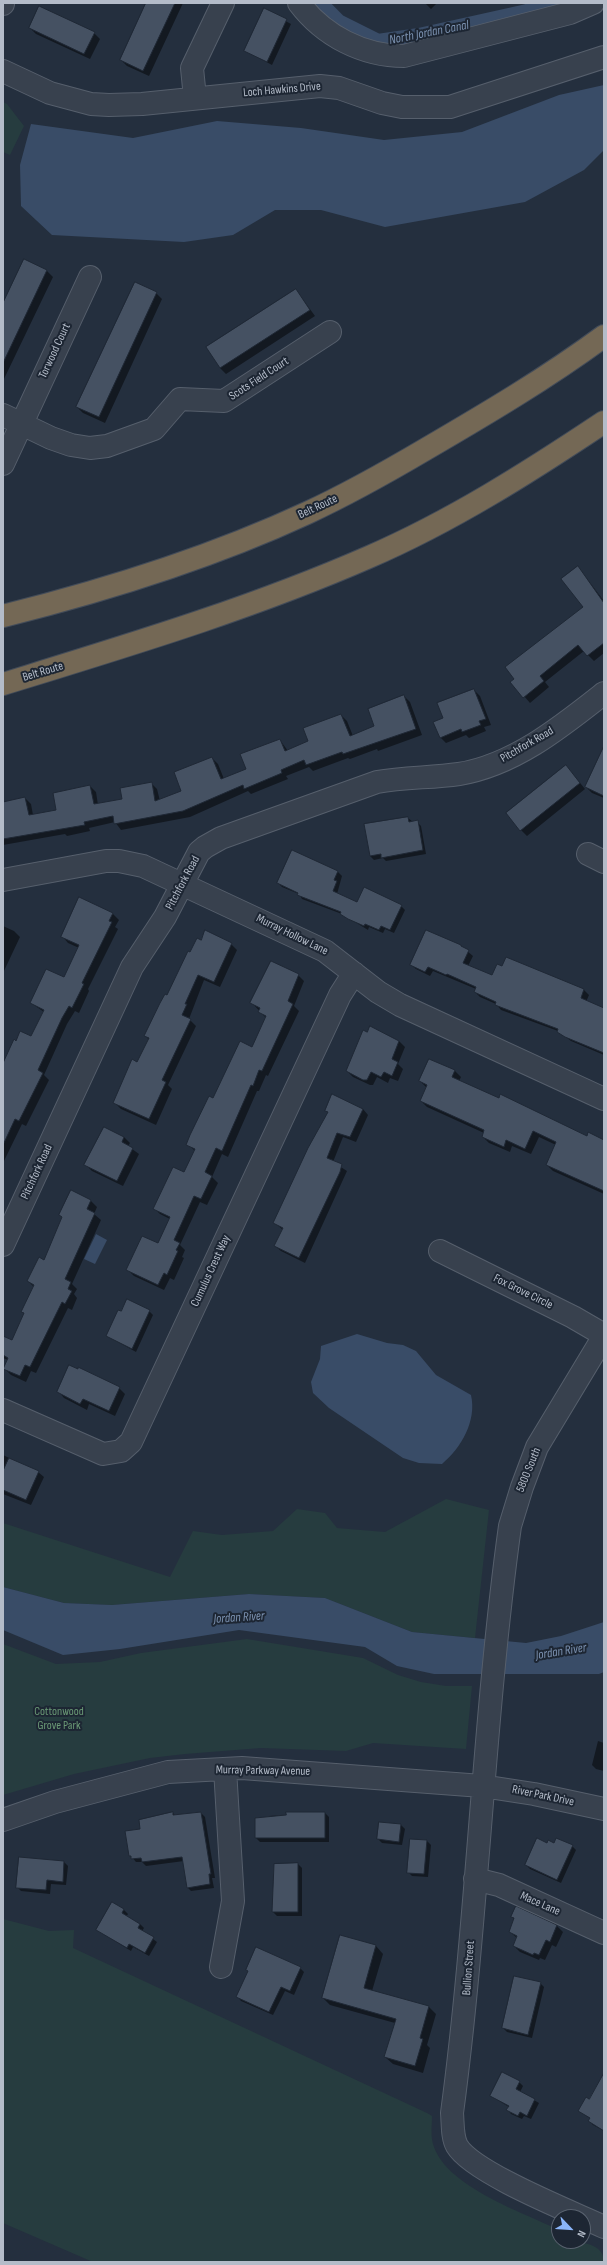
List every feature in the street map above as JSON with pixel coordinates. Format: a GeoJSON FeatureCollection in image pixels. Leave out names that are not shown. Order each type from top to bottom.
{"type":"FeatureCollection","features":[{"type":"Feature","properties":{"kind":"highway","name":"Belt Route"},"geometry":{"type":"LineString","coordinates":[[3,616],[84,596],[169,568],[225,548],[307,513],[365,484],[475,421],[604,336]]}},
{"type":"Feature","properties":{"kind":"highway","name":"Belt Route"},"geometry":{"type":"LineString","coordinates":[[3,684],[196,624],[369,557],[444,521],[538,466],[604,422]]}},
{"type":"Feature","properties":{"kind":"street"},"geometry":{"type":"LineString","coordinates":[[195,98],[192,68],[223,3]]}},
{"type":"Feature","properties":{"kind":"street"},"geometry":{"type":"LineString","coordinates":[[299,3],[323,26],[348,44],[362,50],[390,56],[404,56],[442,47],[570,13],[593,3]]}},
{"type":"Feature","properties":{"kind":"street","name":"Loch Hawkins Drive"},"geometry":{"type":"LineString","coordinates":[[3,72],[50,92],[91,104],[142,104],[320,86],[339,88],[382,104],[402,107],[450,107],[604,57]]}},
{"type":"Feature","properties":{"kind":"street","name":"Torwood Court"},"geometry":{"type":"LineString","coordinates":[[3,464],[12,420],[90,278]]}},
{"type":"Feature","properties":{"kind":"street","name":"Scots Field Court"},"geometry":{"type":"LineString","coordinates":[[12,420],[71,445],[90,448],[107,446],[154,429],[180,399],[224,402],[330,332]]}},
{"type":"Feature","properties":{"kind":"street","name":"Pitchfork Road"},"geometry":{"type":"LineString","coordinates":[[3,1245],[132,967],[165,917],[199,852],[213,842],[377,782],[397,778],[458,774],[497,763],[534,744],[604,694]]}},
{"type":"Feature","properties":{"kind":"street","name":"Murray Hollow Lane"},"geometry":{"type":"LineString","coordinates":[[3,880],[93,863],[119,861],[143,866],[314,945],[335,957],[378,992],[400,1005],[604,1099]]}},
{"type":"Feature","properties":{"kind":"street","name":"Cumulus Crest Way"},"geometry":{"type":"LineString","coordinates":[[3,1410],[103,1454],[121,1451],[131,1442],[340,995],[354,973]]}},
{"type":"Feature","properties":{"kind":"street","name":"Fox Grove Circle"},"geometry":{"type":"LineString","coordinates":[[440,1252],[572,1317],[604,1335]]}},
{"type":"Feature","properties":{"kind":"street","name":"5800 South"},"geometry":{"type":"LineString","coordinates":[[498,1620],[510,1526],[522,1487],[537,1447],[604,1335]]}},
{"type":"Feature","properties":{"kind":"street","name":"Bullion Street"},"geometry":{"type":"LineString","coordinates":[[498,1620],[482,1786],[468,1986],[452,2113],[453,2133],[457,2146],[470,2161],[490,2173],[604,2227]]}},
{"type":"Feature","properties":{"kind":"street","name":"Murray Parkway Avenue"},"geometry":{"type":"LineString","coordinates":[[3,1820],[55,1802],[168,1772],[242,1768],[327,1773],[482,1786]]}},
{"type":"Feature","properties":{"kind":"street"},"geometry":{"type":"LineString","coordinates":[[221,1967],[233,1901],[225,1769]]}},
{"type":"Feature","properties":{"kind":"street","name":"River Park Drive"},"geometry":{"type":"LineString","coordinates":[[482,1786],[534,1794],[604,1809]]}},
{"type":"Feature","properties":{"kind":"street","name":"Mace Lane"},"geometry":{"type":"LineString","coordinates":[[475,1880],[499,1885],[604,1933]]}},
{"type":"Feature","properties":{"kind":"green space"},"geometry":{"type":"Polygon","coordinates":[[[3,102],[7,104],[24,126],[10,155],[3,152],[3,102]]]}},
{"type":"Feature","properties":{"kind":"green space"},"geometry":{"type":"Polygon","coordinates":[[[446,1499],[489,1510],[475,1638],[412,1632],[325,1598],[249,1594],[112,1605],[64,1603],[3,1587],[3,1523],[170,1577],[193,1531],[222,1535],[273,1531],[297,1509],[325,1513],[337,1528],[385,1532],[446,1499]]]}},
{"type":"Feature","properties":{"kind":"green space","name":"Cottonwood Grove Park"},"geometry":{"type":"Polygon","coordinates":[[[247,1639],[363,1658],[398,1675],[421,1682],[446,1686],[472,1686],[466,1749],[373,1743],[346,1751],[261,1748],[185,1754],[150,1758],[74,1774],[3,1795],[3,1644],[56,1664],[100,1662],[141,1653],[247,1639]]]}},
{"type":"Feature","properties":{"kind":"green space"},"geometry":{"type":"Polygon","coordinates":[[[3,1919],[49,1931],[74,1930],[73,1948],[427,2113],[432,2116],[432,2135],[434,2147],[442,2161],[454,2174],[488,2197],[551,2226],[551,2249],[591,2249],[591,2245],[599,2250],[603,2255],[604,2262],[93,2262],[3,2223],[3,1919]]]}},
{"type":"Feature","properties":{"kind":"water"},"geometry":{"type":"Polygon","coordinates":[[[604,85],[604,150],[584,170],[525,202],[385,227],[321,210],[275,210],[233,235],[184,242],[52,235],[21,206],[20,165],[31,124],[133,138],[217,121],[301,128],[384,140],[462,132],[559,95],[604,85]]]}},
{"type":"Feature","properties":{"kind":"water"},"geometry":{"type":"Polygon","coordinates":[[[96,1234],[107,1240],[95,1264],[84,1259],[96,1234]]]}},
{"type":"Feature","properties":{"kind":"water"},"geometry":{"type":"Polygon","coordinates":[[[357,1334],[387,1343],[403,1345],[416,1351],[436,1375],[471,1395],[472,1414],[466,1433],[449,1458],[442,1464],[419,1463],[403,1458],[329,1408],[313,1393],[311,1382],[320,1359],[321,1346],[357,1334]]]}},
{"type":"Feature","properties":{"kind":"water","name":"Jordan River"},"geometry":{"type":"Polygon","coordinates":[[[3,1587],[64,1603],[112,1605],[249,1594],[325,1598],[412,1632],[526,1643],[561,1636],[604,1622],[604,1672],[599,1674],[434,1674],[397,1666],[365,1647],[239,1630],[120,1649],[63,1655],[3,1630],[3,1587]]]}},
{"type":"Feature","properties":{"kind":"building"},"geometry":{"type":"Polygon","coordinates":[[[146,3],[175,3],[143,71],[120,60],[146,3]]]}},
{"type":"Feature","properties":{"kind":"building"},"geometry":{"type":"Polygon","coordinates":[[[39,6],[95,32],[84,54],[29,28],[39,6]]]}},
{"type":"Feature","properties":{"kind":"building"},"geometry":{"type":"Polygon","coordinates":[[[264,8],[287,19],[267,62],[244,51],[264,8]]]}},
{"type":"Feature","properties":{"kind":"building"},"geometry":{"type":"Polygon","coordinates":[[[24,259],[47,270],[3,363],[3,303],[24,259]]]}},
{"type":"Feature","properties":{"kind":"building"},"geometry":{"type":"Polygon","coordinates":[[[135,282],[157,292],[99,417],[76,407],[135,282]]]}},
{"type":"Feature","properties":{"kind":"building"},"geometry":{"type":"Polygon","coordinates":[[[296,289],[310,310],[220,368],[206,347],[296,289]]]}},
{"type":"Feature","properties":{"kind":"building"},"geometry":{"type":"Polygon","coordinates":[[[578,566],[604,603],[604,643],[587,656],[578,645],[540,676],[544,681],[523,698],[510,682],[514,679],[505,667],[583,607],[561,579],[578,566]]]}},
{"type":"Feature","properties":{"kind":"building"},"geometry":{"type":"Polygon","coordinates":[[[474,689],[486,719],[479,721],[481,725],[462,732],[461,729],[440,738],[433,722],[443,718],[437,703],[474,689]]]}},
{"type":"Feature","properties":{"kind":"building"},"geometry":{"type":"Polygon","coordinates":[[[404,695],[416,729],[306,765],[304,760],[281,770],[282,773],[244,789],[243,785],[183,811],[114,824],[113,816],[84,822],[85,825],[3,839],[3,802],[25,797],[29,815],[56,810],[53,793],[90,785],[94,804],[122,799],[120,788],[152,782],[155,801],[181,791],[174,772],[212,757],[221,779],[246,769],[240,754],[280,739],[285,751],[308,741],[303,728],[341,714],[350,736],[374,726],[368,709],[404,695]]]}},
{"type":"Feature","properties":{"kind":"building"},"geometry":{"type":"Polygon","coordinates":[[[604,746],[604,796],[585,787],[604,746]]]}},
{"type":"Feature","properties":{"kind":"building"},"geometry":{"type":"Polygon","coordinates":[[[566,765],[580,783],[520,831],[506,813],[566,765]]]}},
{"type":"Feature","properties":{"kind":"building"},"geometry":{"type":"Polygon","coordinates":[[[408,817],[409,822],[418,820],[423,850],[381,858],[381,854],[370,856],[364,824],[408,817]]]}},
{"type":"Feature","properties":{"kind":"building"},"geometry":{"type":"Polygon","coordinates":[[[292,850],[338,871],[334,880],[337,881],[333,891],[357,902],[364,887],[402,905],[390,930],[381,926],[379,930],[365,924],[364,926],[348,919],[340,914],[341,912],[297,895],[298,893],[277,883],[292,850]]]}},
{"type":"Feature","properties":{"kind":"building"},"geometry":{"type":"Polygon","coordinates":[[[79,897],[113,913],[109,921],[112,922],[82,983],[84,984],[72,1008],[69,1006],[62,1018],[38,1070],[43,1073],[19,1121],[15,1119],[3,1145],[3,1063],[14,1039],[16,1041],[20,1031],[31,1036],[44,1010],[30,1003],[46,969],[64,977],[79,945],[61,937],[79,897]]]}},
{"type":"Feature","properties":{"kind":"building"},"geometry":{"type":"Polygon","coordinates":[[[205,930],[232,943],[214,982],[198,975],[185,1004],[187,1004],[182,1015],[191,1019],[162,1080],[166,1082],[149,1119],[113,1103],[132,1059],[137,1062],[149,1038],[144,1036],[160,1003],[165,994],[167,995],[188,951],[190,952],[197,938],[201,940],[205,930]]]}},
{"type":"Feature","properties":{"kind":"building"},"geometry":{"type":"Polygon","coordinates":[[[426,930],[469,950],[463,963],[492,975],[497,964],[502,966],[506,957],[584,989],[581,998],[604,1008],[604,1053],[565,1037],[557,1032],[558,1029],[495,1005],[496,1002],[474,992],[476,987],[428,967],[425,972],[410,965],[426,930]]]}},
{"type":"Feature","properties":{"kind":"building"},"geometry":{"type":"Polygon","coordinates":[[[271,961],[299,974],[288,1001],[293,1004],[262,1071],[259,1070],[253,1086],[251,1085],[222,1151],[216,1148],[205,1172],[212,1176],[201,1199],[194,1196],[174,1240],[180,1243],[176,1250],[178,1251],[167,1275],[164,1273],[158,1285],[126,1270],[142,1236],[158,1243],[170,1217],[153,1209],[173,1167],[184,1172],[195,1149],[186,1145],[190,1135],[209,1096],[213,1098],[240,1041],[252,1047],[266,1016],[258,1012],[260,1008],[250,1003],[271,961]]]}},
{"type":"Feature","properties":{"kind":"building"},"geometry":{"type":"Polygon","coordinates":[[[370,1026],[399,1041],[392,1059],[398,1062],[392,1076],[384,1072],[381,1077],[371,1072],[367,1080],[363,1080],[346,1071],[363,1030],[367,1032],[370,1026]]]}},
{"type":"Feature","properties":{"kind":"building"},"geometry":{"type":"Polygon","coordinates":[[[429,1059],[455,1070],[452,1077],[499,1098],[500,1094],[587,1136],[588,1132],[604,1140],[604,1191],[546,1165],[556,1142],[533,1131],[525,1149],[506,1140],[504,1147],[482,1137],[484,1130],[420,1101],[427,1085],[419,1081],[429,1059]]]}},
{"type":"Feature","properties":{"kind":"building"},"geometry":{"type":"Polygon","coordinates":[[[332,1094],[363,1109],[350,1137],[337,1133],[327,1158],[342,1164],[340,1172],[299,1258],[274,1246],[283,1228],[273,1223],[308,1148],[328,1112],[325,1111],[332,1094]]]}},
{"type":"Feature","properties":{"kind":"building"},"geometry":{"type":"Polygon","coordinates":[[[104,1127],[124,1137],[122,1142],[133,1148],[117,1181],[84,1165],[104,1127]]]}},
{"type":"Feature","properties":{"kind":"building"},"geometry":{"type":"Polygon","coordinates":[[[71,1190],[91,1200],[87,1209],[95,1213],[65,1279],[71,1282],[68,1289],[72,1291],[65,1304],[62,1302],[30,1367],[25,1365],[20,1376],[3,1369],[8,1358],[3,1355],[3,1336],[12,1340],[24,1313],[21,1312],[34,1285],[27,1281],[39,1257],[44,1260],[62,1217],[59,1215],[71,1190]]]}},
{"type":"Feature","properties":{"kind":"building"},"geometry":{"type":"Polygon","coordinates":[[[127,1299],[150,1310],[132,1349],[106,1336],[118,1310],[121,1311],[127,1299]]]}},
{"type":"Feature","properties":{"kind":"building"},"geometry":{"type":"Polygon","coordinates":[[[69,1365],[78,1369],[78,1367],[120,1387],[109,1411],[83,1399],[80,1404],[57,1392],[69,1365]]]}},
{"type":"Feature","properties":{"kind":"building"},"geometry":{"type":"Polygon","coordinates":[[[9,1458],[39,1471],[26,1500],[3,1490],[3,1471],[9,1458]]]}},
{"type":"Feature","properties":{"kind":"building"},"geometry":{"type":"Polygon","coordinates":[[[173,1812],[173,1815],[201,1812],[211,1874],[209,1874],[210,1884],[187,1888],[182,1857],[142,1862],[141,1858],[131,1859],[131,1856],[129,1856],[125,1831],[140,1829],[139,1820],[173,1812]]]}},
{"type":"Feature","properties":{"kind":"building"},"geometry":{"type":"Polygon","coordinates":[[[286,1812],[325,1812],[325,1838],[255,1838],[255,1818],[286,1815],[286,1812]]]}},
{"type":"Feature","properties":{"kind":"building"},"geometry":{"type":"Polygon","coordinates":[[[379,1822],[401,1824],[399,1842],[377,1839],[379,1822]]]}},
{"type":"Feature","properties":{"kind":"building"},"geometry":{"type":"Polygon","coordinates":[[[537,1838],[547,1843],[548,1840],[554,1843],[556,1838],[573,1845],[557,1880],[525,1865],[537,1838]]]}},
{"type":"Feature","properties":{"kind":"building"},"geometry":{"type":"Polygon","coordinates":[[[410,1839],[427,1840],[424,1874],[407,1873],[410,1839]]]}},
{"type":"Feature","properties":{"kind":"building"},"geometry":{"type":"Polygon","coordinates":[[[19,1857],[64,1861],[63,1882],[47,1880],[46,1890],[16,1888],[19,1857]]]}},
{"type":"Feature","properties":{"kind":"building"},"geometry":{"type":"Polygon","coordinates":[[[298,1863],[298,1912],[272,1912],[274,1864],[298,1863]]]}},
{"type":"Feature","properties":{"kind":"building"},"geometry":{"type":"Polygon","coordinates":[[[112,1902],[124,1909],[122,1913],[140,1924],[138,1928],[154,1937],[145,1953],[129,1944],[127,1948],[96,1930],[112,1902]]]}},
{"type":"Feature","properties":{"kind":"building"},"geometry":{"type":"Polygon","coordinates":[[[516,1906],[557,1925],[550,1942],[546,1940],[539,1955],[534,1953],[533,1955],[513,1946],[517,1936],[509,1932],[514,1918],[511,1917],[516,1906]]]}},
{"type":"Feature","properties":{"kind":"building"},"geometry":{"type":"Polygon","coordinates":[[[340,1935],[376,1945],[364,1988],[429,2006],[420,2038],[423,2039],[415,2066],[384,2057],[396,2019],[322,1998],[340,1935]]]}},
{"type":"Feature","properties":{"kind":"building"},"geometry":{"type":"Polygon","coordinates":[[[256,1947],[301,1967],[290,1991],[281,1987],[269,2012],[236,1997],[248,1971],[246,1970],[256,1947]]]}},
{"type":"Feature","properties":{"kind":"building"},"geometry":{"type":"Polygon","coordinates":[[[514,1976],[541,1982],[528,2035],[502,2028],[514,1976]]]}},
{"type":"Feature","properties":{"kind":"building"},"geometry":{"type":"Polygon","coordinates":[[[502,2072],[520,2081],[516,2089],[535,2099],[527,2116],[520,2112],[518,2116],[506,2110],[509,2106],[490,2096],[502,2072]]]}},
{"type":"Feature","properties":{"kind":"building"},"geometry":{"type":"Polygon","coordinates":[[[604,2073],[604,2131],[588,2121],[590,2118],[578,2111],[586,2097],[589,2099],[604,2073]]]}},
{"type":"Feature","properties":{"kind":"waterway","name":"North Jordan Canal"},"geometry":{"type":"LineString","coordinates":[[318,3],[338,23],[378,43],[419,37],[527,13],[550,3]]}}]}
